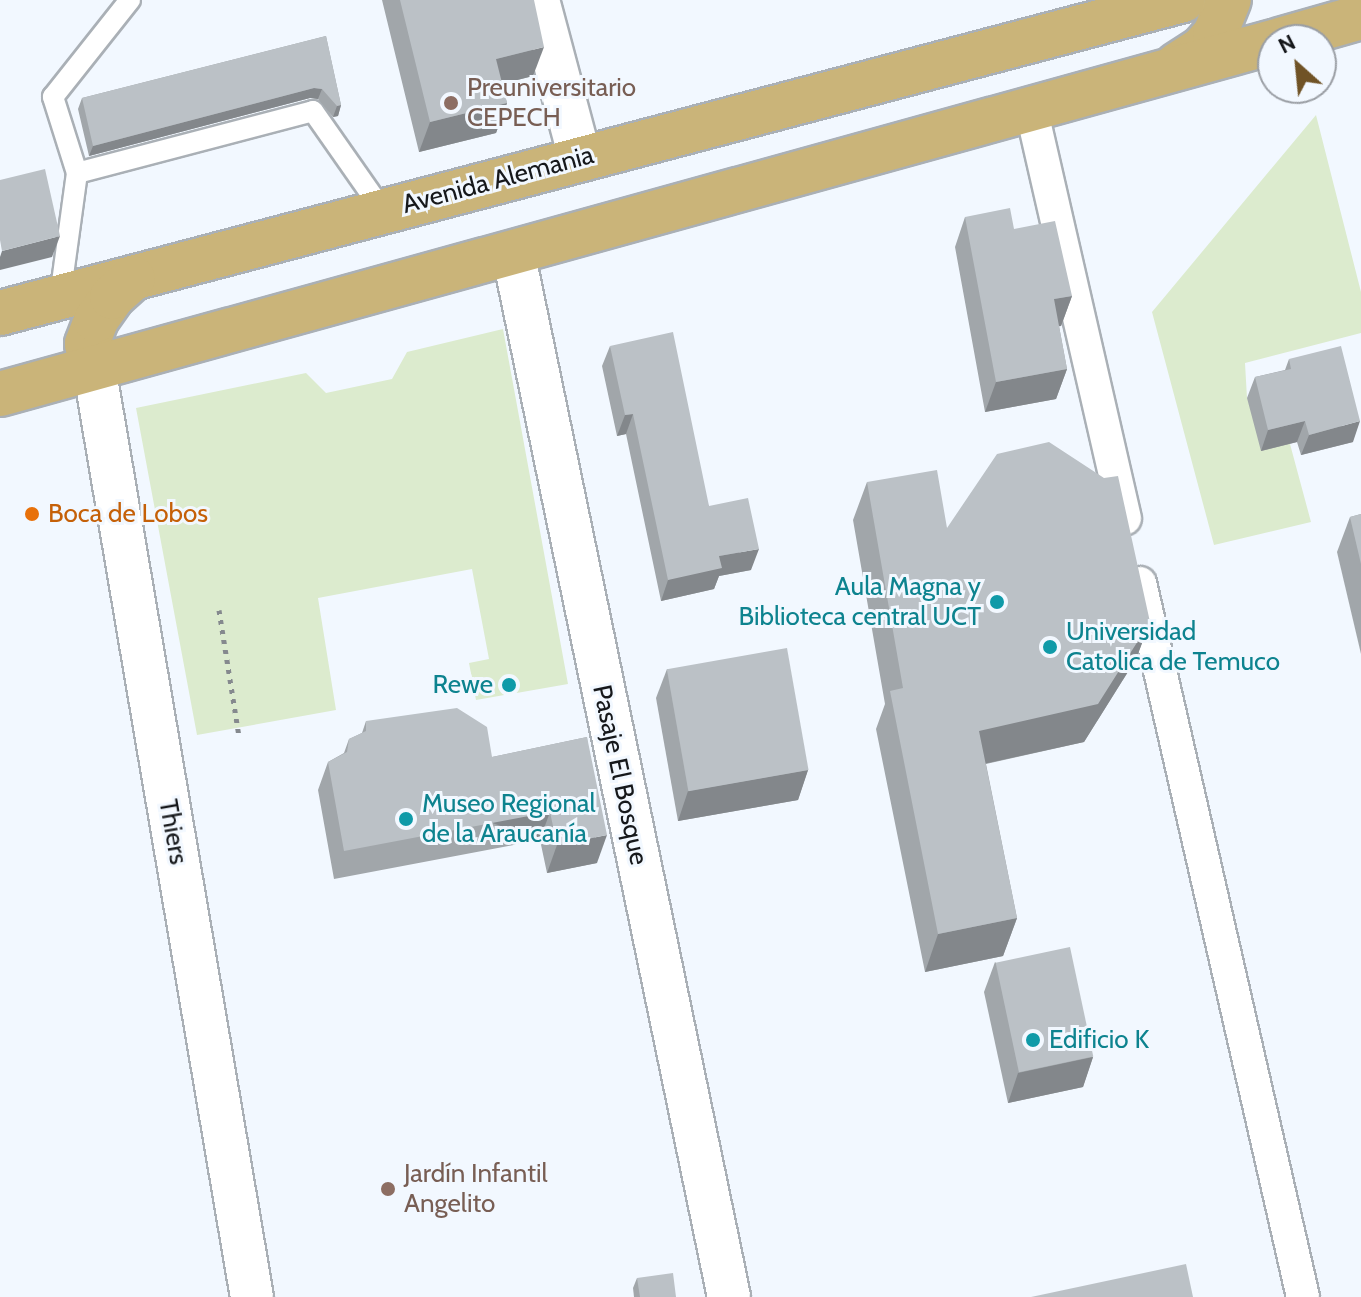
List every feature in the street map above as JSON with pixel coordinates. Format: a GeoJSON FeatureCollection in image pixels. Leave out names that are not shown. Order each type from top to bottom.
{"type":"FeatureCollection","features":[{"type":"Feature","properties":{"kind":"main road","name":"Avenida Alemania"},"geometry":{"type":"LineString","coordinates":[[0,313],[580,158],[1079,13],[1183,0]]}},
{"type":"Feature","properties":{"kind":"main road"},"geometry":{"type":"LineString","coordinates":[[1164,72],[1202,49],[1215,34],[1229,0]]}},
{"type":"Feature","properties":{"kind":"main road"},"geometry":{"type":"LineString","coordinates":[[1336,24],[1361,17]]}},
{"type":"Feature","properties":{"kind":"main road"},"geometry":{"type":"LineString","coordinates":[[0,394],[1257,46]]}},
{"type":"Feature","properties":{"kind":"main road"},"geometry":{"type":"LineString","coordinates":[[94,367],[87,344],[96,320],[112,297],[133,278]]}},
{"type":"Feature","properties":{"kind":"street"},"geometry":{"type":"LineString","coordinates":[[538,0],[580,158]]}},
{"type":"Feature","properties":{"kind":"street"},"geometry":{"type":"LineString","coordinates":[[1031,108],[1303,1297]]}},
{"type":"Feature","properties":{"kind":"street","name":"Pasaje El Bosque"},"geometry":{"type":"LineString","coordinates":[[513,252],[729,1297]]}},
{"type":"Feature","properties":{"kind":"street","name":"Thiers"},"geometry":{"type":"LineString","coordinates":[[94,367],[252,1297]]}},
{"type":"Feature","properties":{"kind":"lane"},"geometry":{"type":"LineString","coordinates":[[60,297],[77,173],[53,97],[130,0]]}},
{"type":"Feature","properties":{"kind":"lane"},"geometry":{"type":"LineString","coordinates":[[77,173],[313,111],[383,211]]}},
{"type":"Feature","properties":{"kind":"path"},"geometry":{"type":"LineString","coordinates":[[219,610],[239,736]]}},
{"type":"Feature","properties":{"kind":"green space"},"geometry":{"type":"Polygon","coordinates":[[[1316,115],[1361,292],[1361,333],[1245,363],[1247,398],[1290,444],[1311,522],[1214,545],[1152,312],[1316,115]]]}},
{"type":"Feature","properties":{"kind":"green space"},"geometry":{"type":"Polygon","coordinates":[[[503,329],[568,684],[476,700],[469,663],[489,659],[472,569],[318,598],[336,710],[197,735],[136,408],[306,373],[326,393],[392,379],[407,352],[503,329]]]}},
{"type":"Feature","properties":{"kind":"building"},"geometry":{"type":"Polygon","coordinates":[[[400,0],[534,0],[544,47],[496,59],[507,103],[430,122],[400,0]]]}},
{"type":"Feature","properties":{"kind":"building"},"geometry":{"type":"Polygon","coordinates":[[[326,36],[341,105],[337,106],[322,89],[314,88],[93,146],[82,98],[326,36]]]}},
{"type":"Feature","properties":{"kind":"building"},"geometry":{"type":"Polygon","coordinates":[[[45,169],[60,236],[2,251],[0,180],[45,169]]]}},
{"type":"Feature","properties":{"kind":"building"},"geometry":{"type":"Polygon","coordinates":[[[1010,208],[1014,229],[1055,221],[1072,296],[1054,299],[1067,369],[996,382],[965,217],[1010,208]]]}},
{"type":"Feature","properties":{"kind":"building"},"geometry":{"type":"Polygon","coordinates":[[[673,332],[709,506],[748,498],[759,549],[719,556],[722,568],[668,580],[633,414],[625,415],[610,346],[673,332]]]}},
{"type":"Feature","properties":{"kind":"building"},"geometry":{"type":"Polygon","coordinates":[[[1341,346],[1360,421],[1309,435],[1305,421],[1268,430],[1255,377],[1291,369],[1289,359],[1341,346]]]}},
{"type":"Feature","properties":{"kind":"building","name":"Aula Magna y Biblioteca central UCT"},"geometry":{"type":"Polygon","coordinates":[[[1049,442],[1104,478],[1118,476],[1150,622],[1098,704],[979,731],[1017,918],[938,934],[890,691],[903,688],[867,482],[937,470],[947,528],[997,454],[1049,442]]]}},
{"type":"Feature","properties":{"kind":"building"},"geometry":{"type":"Polygon","coordinates":[[[1361,514],[1361,564],[1350,517],[1361,514]]]}},
{"type":"Feature","properties":{"kind":"building"},"geometry":{"type":"Polygon","coordinates":[[[787,648],[809,770],[688,791],[667,669],[787,648]]]}},
{"type":"Feature","properties":{"kind":"building"},"geometry":{"type":"Polygon","coordinates":[[[457,708],[487,727],[492,757],[587,737],[607,835],[557,845],[550,812],[344,851],[328,762],[347,752],[349,739],[366,731],[366,721],[457,708]]]}},
{"type":"Feature","properties":{"kind":"building"},"geometry":{"type":"Polygon","coordinates":[[[1070,947],[1093,1057],[1019,1072],[996,963],[1070,947]]]}},
{"type":"Feature","properties":{"kind":"building"},"geometry":{"type":"Polygon","coordinates":[[[1186,1264],[1193,1297],[1031,1297],[1186,1264]]]}},
{"type":"Feature","properties":{"kind":"building"},"geometry":{"type":"Polygon","coordinates":[[[673,1273],[676,1297],[640,1297],[637,1278],[673,1273]]]}},
{"type":"Feature","properties":{"kind":"place","name":"Preuniversitario CEPECH"},"geometry":{"type":"Point","coordinates":[451,103]}},
{"type":"Feature","properties":{"kind":"place","name":"Boca de Lobos"},"geometry":{"type":"Point","coordinates":[32,514]}},
{"type":"Feature","properties":{"kind":"place","name":"Aula Magna y Biblioteca central UCT"},"geometry":{"type":"Point","coordinates":[997,602]}},
{"type":"Feature","properties":{"kind":"place","name":"Universidad Catolica de Temuco"},"geometry":{"type":"Point","coordinates":[1050,647]}},
{"type":"Feature","properties":{"kind":"place","name":"Rewe"},"geometry":{"type":"Point","coordinates":[509,685]}},
{"type":"Feature","properties":{"kind":"place","name":"Museo Regional de la Araucanía"},"geometry":{"type":"Point","coordinates":[406,819]}},
{"type":"Feature","properties":{"kind":"place","name":"Edificio K"},"geometry":{"type":"Point","coordinates":[1033,1040]}},
{"type":"Feature","properties":{"kind":"place","name":"Jardín Infantil Angelito"},"geometry":{"type":"Point","coordinates":[388,1189]}}]}
